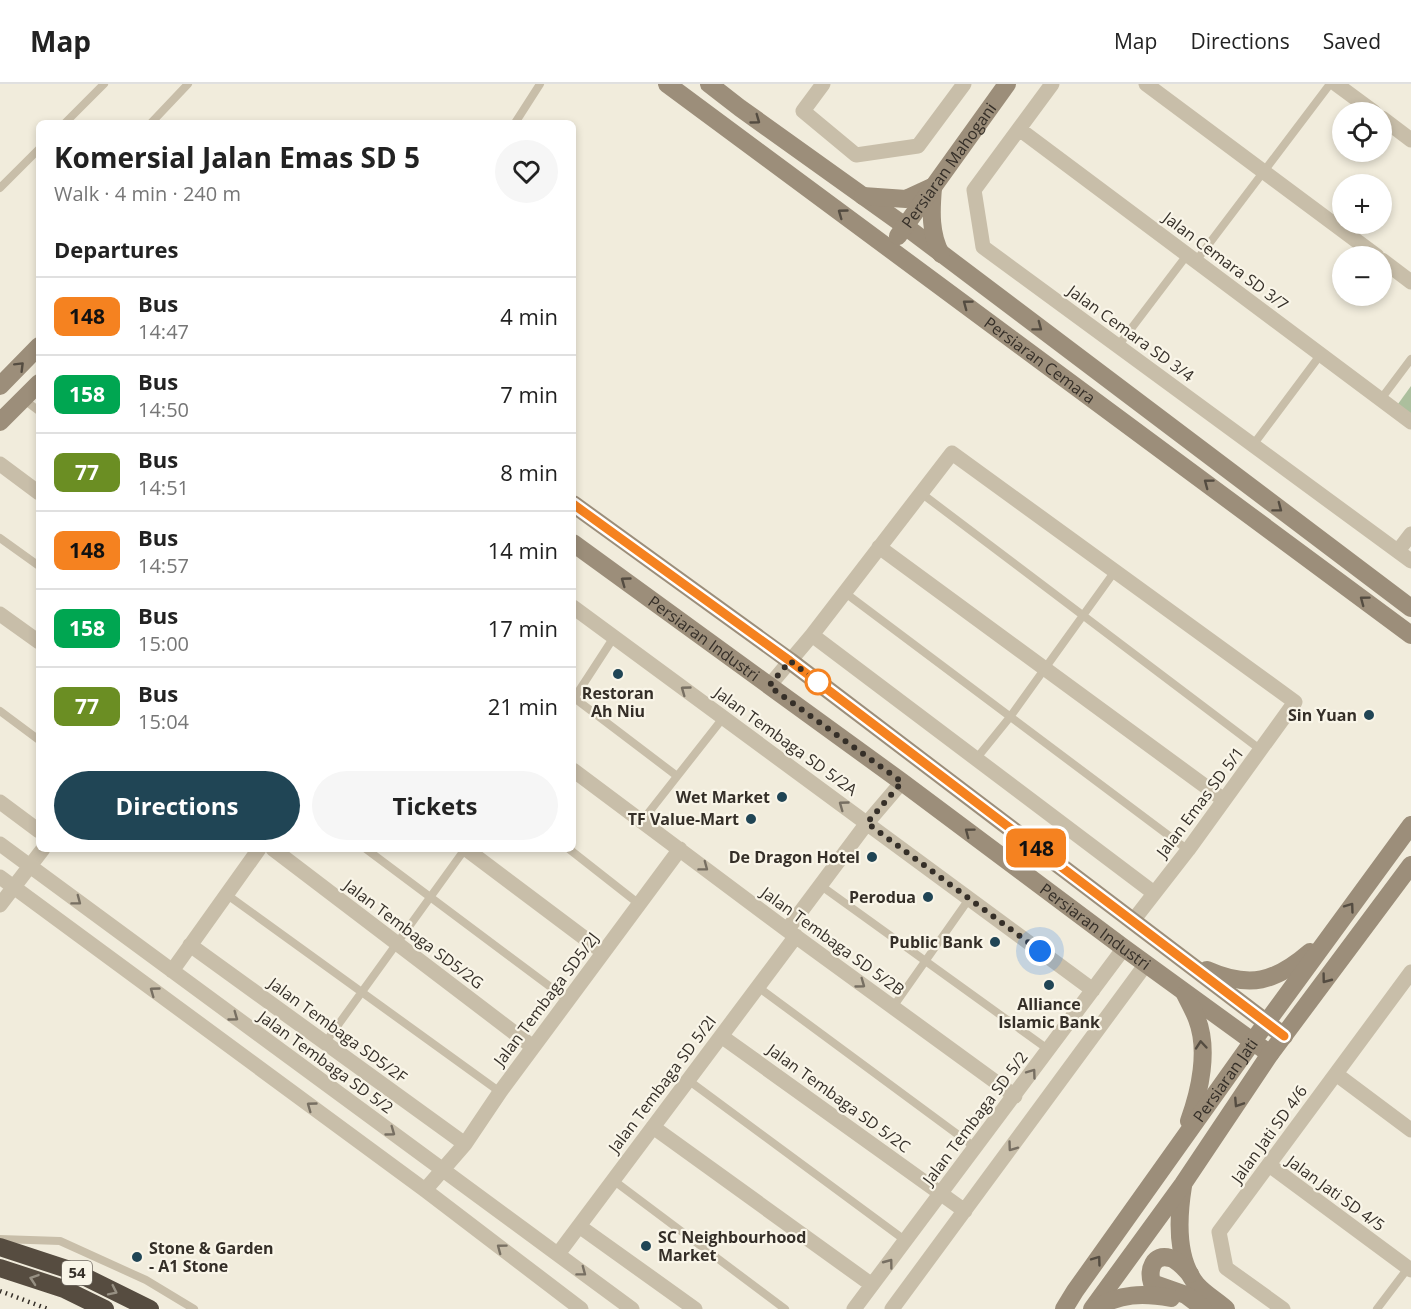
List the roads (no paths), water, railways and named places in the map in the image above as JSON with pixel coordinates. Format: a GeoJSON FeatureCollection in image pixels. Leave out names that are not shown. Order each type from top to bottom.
{"type":"FeatureCollection","features":[{"type":"Feature","properties":{"kind":"highway","name":"54"},"geometry":{"type":"LineString","coordinates":[[0,1247],[73,1271],[150,1309]]}},
{"type":"Feature","properties":{"kind":"highway","name":"54"},"geometry":{"type":"LineString","coordinates":[[0,1268],[64,1289],[105,1309]]}},
{"type":"Feature","properties":{"kind":"main road","name":"Persiaran Cemara"},"geometry":{"type":"LineString","coordinates":[[667,84],[1405,630],[1411,642]]}},
{"type":"Feature","properties":{"kind":"main road","name":"Persiaran Cemara"},"geometry":{"type":"LineString","coordinates":[[709,84],[905,226],[1411,608]]}},
{"type":"Feature","properties":{"kind":"main road","name":"Persiaran Mahogani"},"geometry":{"type":"LineString","coordinates":[[890,247],[1007,84]]}},
{"type":"Feature","properties":{"kind":"main road"},"geometry":{"type":"LineString","coordinates":[[861,196],[906,199],[933,186]]}},
{"type":"Feature","properties":{"kind":"main road"},"geometry":{"type":"LineString","coordinates":[[933,186],[931,208],[933,240],[941,254]]}},
{"type":"Feature","properties":{"kind":"main road"},"geometry":{"type":"LineString","coordinates":[[0,386],[36,349]]}},
{"type":"Feature","properties":{"kind":"main road"},"geometry":{"type":"LineString","coordinates":[[0,422],[36,386]]}},
{"type":"Feature","properties":{"kind":"main road","name":"Persiaran Industri"},"geometry":{"type":"LineString","coordinates":[[576,506],[790,661],[1284,1036]]}},
{"type":"Feature","properties":{"kind":"main road","name":"Persiaran Industri"},"geometry":{"type":"LineString","coordinates":[[576,545],[1270,1054]]}},
{"type":"Feature","properties":{"kind":"main road","name":"Persiaran Jati"},"geometry":{"type":"LineString","coordinates":[[1064,1309],[1328,936],[1411,825]]}},
{"type":"Feature","properties":{"kind":"main road","name":"Persiaran Jati"},"geometry":{"type":"LineString","coordinates":[[1094,1309],[1183,1184],[1270,1054],[1411,865]]}},
{"type":"Feature","properties":{"kind":"main road"},"geometry":{"type":"LineString","coordinates":[[1186,962],[1225,978],[1259,980],[1279,974],[1299,961],[1328,936]]}},
{"type":"Feature","properties":{"kind":"main road"},"geometry":{"type":"LineString","coordinates":[[1181,1142],[1196,1102],[1202,1058],[1198,1021],[1183,991]]}},
{"type":"Feature","properties":{"kind":"main road"},"geometry":{"type":"LineString","coordinates":[[1183,1184],[1179,1207],[1179,1232],[1190,1274]]}},
{"type":"Feature","properties":{"kind":"main road"},"geometry":{"type":"LineString","coordinates":[[1203,1309],[1186,1295],[1152,1283],[1150,1267],[1156,1260],[1163,1257],[1171,1258],[1226,1309]]}},
{"type":"Feature","properties":{"kind":"main road"},"geometry":{"type":"LineString","coordinates":[[1094,1309],[1106,1302],[1141,1294],[1174,1299],[1203,1309]]}},
{"type":"Feature","properties":{"kind":"street"},"geometry":{"type":"LineString","coordinates":[[823,84],[802,111],[856,155],[918,146],[964,84]]}},
{"type":"Feature","properties":{"kind":"street","name":"Jalan Cemara SD 3/4"},"geometry":{"type":"LineString","coordinates":[[1052,84],[974,190],[983,247],[1411,561]]}},
{"type":"Feature","properties":{"kind":"street"},"geometry":{"type":"LineString","coordinates":[[1146,84],[1364,246]]}},
{"type":"Feature","properties":{"kind":"street"},"geometry":{"type":"LineString","coordinates":[[1339,85],[1361,102]]}},
{"type":"Feature","properties":{"kind":"street"},"geometry":{"type":"LineString","coordinates":[[1392,126],[1411,140]]}},
{"type":"Feature","properties":{"kind":"street","name":"Jalan Cemara SD 3/7"},"geometry":{"type":"LineString","coordinates":[[1019,129],[1411,422]]}},
{"type":"Feature","properties":{"kind":"street"},"geometry":{"type":"LineString","coordinates":[[1392,268],[1411,282]]}},
{"type":"Feature","properties":{"kind":"street"},"geometry":{"type":"LineString","coordinates":[[769,686],[812,635],[952,453],[1115,571]]}},
{"type":"Feature","properties":{"kind":"street"},"geometry":{"type":"LineString","coordinates":[[0,464],[36,491]]}},
{"type":"Feature","properties":{"kind":"street"},"geometry":{"type":"LineString","coordinates":[[1398,551],[1411,534]]}},
{"type":"Feature","properties":{"kind":"street"},"geometry":{"type":"LineString","coordinates":[[879,547],[1224,800]]}},
{"type":"Feature","properties":{"kind":"street","name":"Jalan Emas SD 5/1"},"geometry":{"type":"LineString","coordinates":[[1115,571],[1295,702],[1188,850],[1132,922]]}},
{"type":"Feature","properties":{"kind":"street","name":"Jalan Tembaga SD 5/2A"},"geometry":{"type":"LineString","coordinates":[[576,609],[1093,990]]}},
{"type":"Feature","properties":{"kind":"street"},"geometry":{"type":"LineString","coordinates":[[0,614],[36,640]]}},
{"type":"Feature","properties":{"kind":"street"},"geometry":{"type":"LineString","coordinates":[[812,635],[1154,893]]}},
{"type":"Feature","properties":{"kind":"street","name":"Jalan Tembaga SD 5/2B"},"geometry":{"type":"LineString","coordinates":[[576,772],[1015,1096]]}},
{"type":"Feature","properties":{"kind":"street","name":"Jalan Tembaga SD 5/2I"},"geometry":{"type":"LineString","coordinates":[[558,1254],[758,987],[820,885],[867,823],[902,782]]}},
{"type":"Feature","properties":{"kind":"street"},"geometry":{"type":"LineString","coordinates":[[0,802],[36,829]]}},
{"type":"Feature","properties":{"kind":"street","name":"Jalan Tembaga SD 5/2"},"geometry":{"type":"LineString","coordinates":[[0,844],[632,1309]]}},
{"type":"Feature","properties":{"kind":"street","name":"Jalan Tembaga SD5/2J"},"geometry":{"type":"LineString","coordinates":[[425,1190],[465,1144],[500,1092],[680,849]]}},
{"type":"Feature","properties":{"kind":"street"},"geometry":{"type":"LineString","coordinates":[[0,905],[41,852]]}},
{"type":"Feature","properties":{"kind":"street"},"geometry":{"type":"LineString","coordinates":[[172,971],[257,852]]}},
{"type":"Feature","properties":{"kind":"street","name":"Jalan Tembaga SD5/2G"},"geometry":{"type":"LineString","coordinates":[[277,852],[533,1047]]}},
{"type":"Feature","properties":{"kind":"street"},"geometry":{"type":"LineString","coordinates":[[470,852],[603,952]]}},
{"type":"Feature","properties":{"kind":"street"},"geometry":{"type":"LineString","coordinates":[[0,877],[425,1190],[581,1309]]}},
{"type":"Feature","properties":{"kind":"street","name":"Jalan Tembaga SD5/2F"},"geometry":{"type":"LineString","coordinates":[[190,945],[465,1144]]}},
{"type":"Feature","properties":{"kind":"street","name":"Jalan Tembaga SD 5/2"},"geometry":{"type":"LineString","coordinates":[[854,1309],[1124,948]]}},
{"type":"Feature","properties":{"kind":"street"},"geometry":{"type":"LineString","coordinates":[[892,1309],[1146,964]]}},
{"type":"Feature","properties":{"kind":"street","name":"Jalan Jati SD 4/6"},"geometry":{"type":"LineString","coordinates":[[1283,1309],[1226,1268],[1219,1232],[1408,981]]}},
{"type":"Feature","properties":{"kind":"street","name":"Jalan Tembaga SD 5/2C"},"geometry":{"type":"LineString","coordinates":[[721,1035],[965,1211]]}},
{"type":"Feature","properties":{"kind":"street"},"geometry":{"type":"LineString","coordinates":[[1336,1074],[1411,1130]]}},
{"type":"Feature","properties":{"kind":"street"},"geometry":{"type":"LineString","coordinates":[[653,1127],[872,1285]]}},
{"type":"Feature","properties":{"kind":"street","name":"Jalan Jati SD 4/5"},"geometry":{"type":"LineString","coordinates":[[1269,1165],[1409,1269]]}},
{"type":"Feature","properties":{"kind":"street"},"geometry":{"type":"LineString","coordinates":[[579,1226],[695,1309]]}},
{"type":"Feature","properties":{"kind":"lane"},"geometry":{"type":"LineString","coordinates":[[68,120],[104,84]]}},
{"type":"Feature","properties":{"kind":"lane"},"geometry":{"type":"LineString","coordinates":[[155,120],[188,84]]}},
{"type":"Feature","properties":{"kind":"lane"},"geometry":{"type":"LineString","coordinates":[[517,120],[540,84]]}},
{"type":"Feature","properties":{"kind":"lane"},"geometry":{"type":"LineString","coordinates":[[1118,346],[1339,85]]}},
{"type":"Feature","properties":{"kind":"lane"},"geometry":{"type":"LineString","coordinates":[[0,188],[36,152]]}},
{"type":"Feature","properties":{"kind":"lane"},"geometry":{"type":"LineString","coordinates":[[1253,445],[1321,354]]}},
{"type":"Feature","properties":{"kind":"lane"},"geometry":{"type":"LineString","coordinates":[[1381,399],[1411,359]]}},
{"type":"Feature","properties":{"kind":"lane"},"geometry":{"type":"LineString","coordinates":[[23,399],[36,409]]}},
{"type":"Feature","properties":{"kind":"lane"},"geometry":{"type":"LineString","coordinates":[[921,493],[1262,750]]}},
{"type":"Feature","properties":{"kind":"lane"},"geometry":{"type":"LineString","coordinates":[[0,538],[36,564]]}},
{"type":"Feature","properties":{"kind":"lane"},"geometry":{"type":"LineString","coordinates":[[976,759],[1045,670],[1115,571]]}},
{"type":"Feature","properties":{"kind":"lane"},"geometry":{"type":"LineString","coordinates":[[844,592],[1188,850]]}},
{"type":"Feature","properties":{"kind":"lane"},"geometry":{"type":"LineString","coordinates":[[576,696],[614,637]]}},
{"type":"Feature","properties":{"kind":"lane"},"geometry":{"type":"LineString","coordinates":[[576,700],[677,776]]}},
{"type":"Feature","properties":{"kind":"lane"},"geometry":{"type":"LineString","coordinates":[[0,711],[36,738]]}},
{"type":"Feature","properties":{"kind":"lane"},"geometry":{"type":"LineString","coordinates":[[642,821],[723,718]]}},
{"type":"Feature","properties":{"kind":"lane"},"geometry":{"type":"LineString","coordinates":[[370,852],[568,1000]]}},
{"type":"Feature","properties":{"kind":"lane"},"geometry":{"type":"LineString","coordinates":[[325,1043],[429,896],[464,852]]}},
{"type":"Feature","properties":{"kind":"lane"},"geometry":{"type":"LineString","coordinates":[[573,852],[639,904]]}},
{"type":"Feature","properties":{"kind":"lane"},"geometry":{"type":"LineString","coordinates":[[820,885],[1049,1050]]}},
{"type":"Feature","properties":{"kind":"lane"},"geometry":{"type":"LineString","coordinates":[[225,894],[500,1092]]}},
{"type":"Feature","properties":{"kind":"lane"},"geometry":{"type":"LineString","coordinates":[[892,1007],[969,899]]}},
{"type":"Feature","properties":{"kind":"lane"},"geometry":{"type":"LineString","coordinates":[[758,987],[976,1148]]}},
{"type":"Feature","properties":{"kind":"lane"},"geometry":{"type":"LineString","coordinates":[[688,1080],[906,1241]]}},
{"type":"Feature","properties":{"kind":"lane"},"geometry":{"type":"LineString","coordinates":[[613,1180],[785,1309]]}},
{"type":"Feature","properties":{"kind":"lane"},"geometry":{"type":"LineString","coordinates":[[0,1239],[60,1241],[146,1280],[194,1309]]}},
{"type":"Feature","properties":{"kind":"lane"},"geometry":{"type":"LineString","coordinates":[[1377,1309],[1409,1269]]}},
{"type":"Feature","properties":{"kind":"railway"},"geometry":{"type":"LineString","coordinates":[[0,1291],[48,1309]]}},
{"type":"Feature","properties":{"kind":"place","name":"Restoran Ah Niu"},"geometry":{"type":"Point","coordinates":[618,674]}},
{"type":"Feature","properties":{"kind":"place","name":"Sin Yuan"},"geometry":{"type":"Point","coordinates":[1369,715]}},
{"type":"Feature","properties":{"kind":"place","name":"Wet Market"},"geometry":{"type":"Point","coordinates":[782,797]}},
{"type":"Feature","properties":{"kind":"place","name":"TF Value-Mart"},"geometry":{"type":"Point","coordinates":[751,819]}},
{"type":"Feature","properties":{"kind":"place","name":"De Dragon Hotel"},"geometry":{"type":"Point","coordinates":[872,857]}},
{"type":"Feature","properties":{"kind":"place","name":"Perodua"},"geometry":{"type":"Point","coordinates":[928,897]}},
{"type":"Feature","properties":{"kind":"place","name":"Public Bank"},"geometry":{"type":"Point","coordinates":[995,942]}},
{"type":"Feature","properties":{"kind":"place","name":"Alliance Islamic Bank"},"geometry":{"type":"Point","coordinates":[1049,985]}},
{"type":"Feature","properties":{"kind":"place","name":"SC Neighbourhood Market"},"geometry":{"type":"Point","coordinates":[646,1246]}},
{"type":"Feature","properties":{"kind":"place","name":"Stone & Garden - A1 Stone"},"geometry":{"type":"Point","coordinates":[137,1257]}}]}
